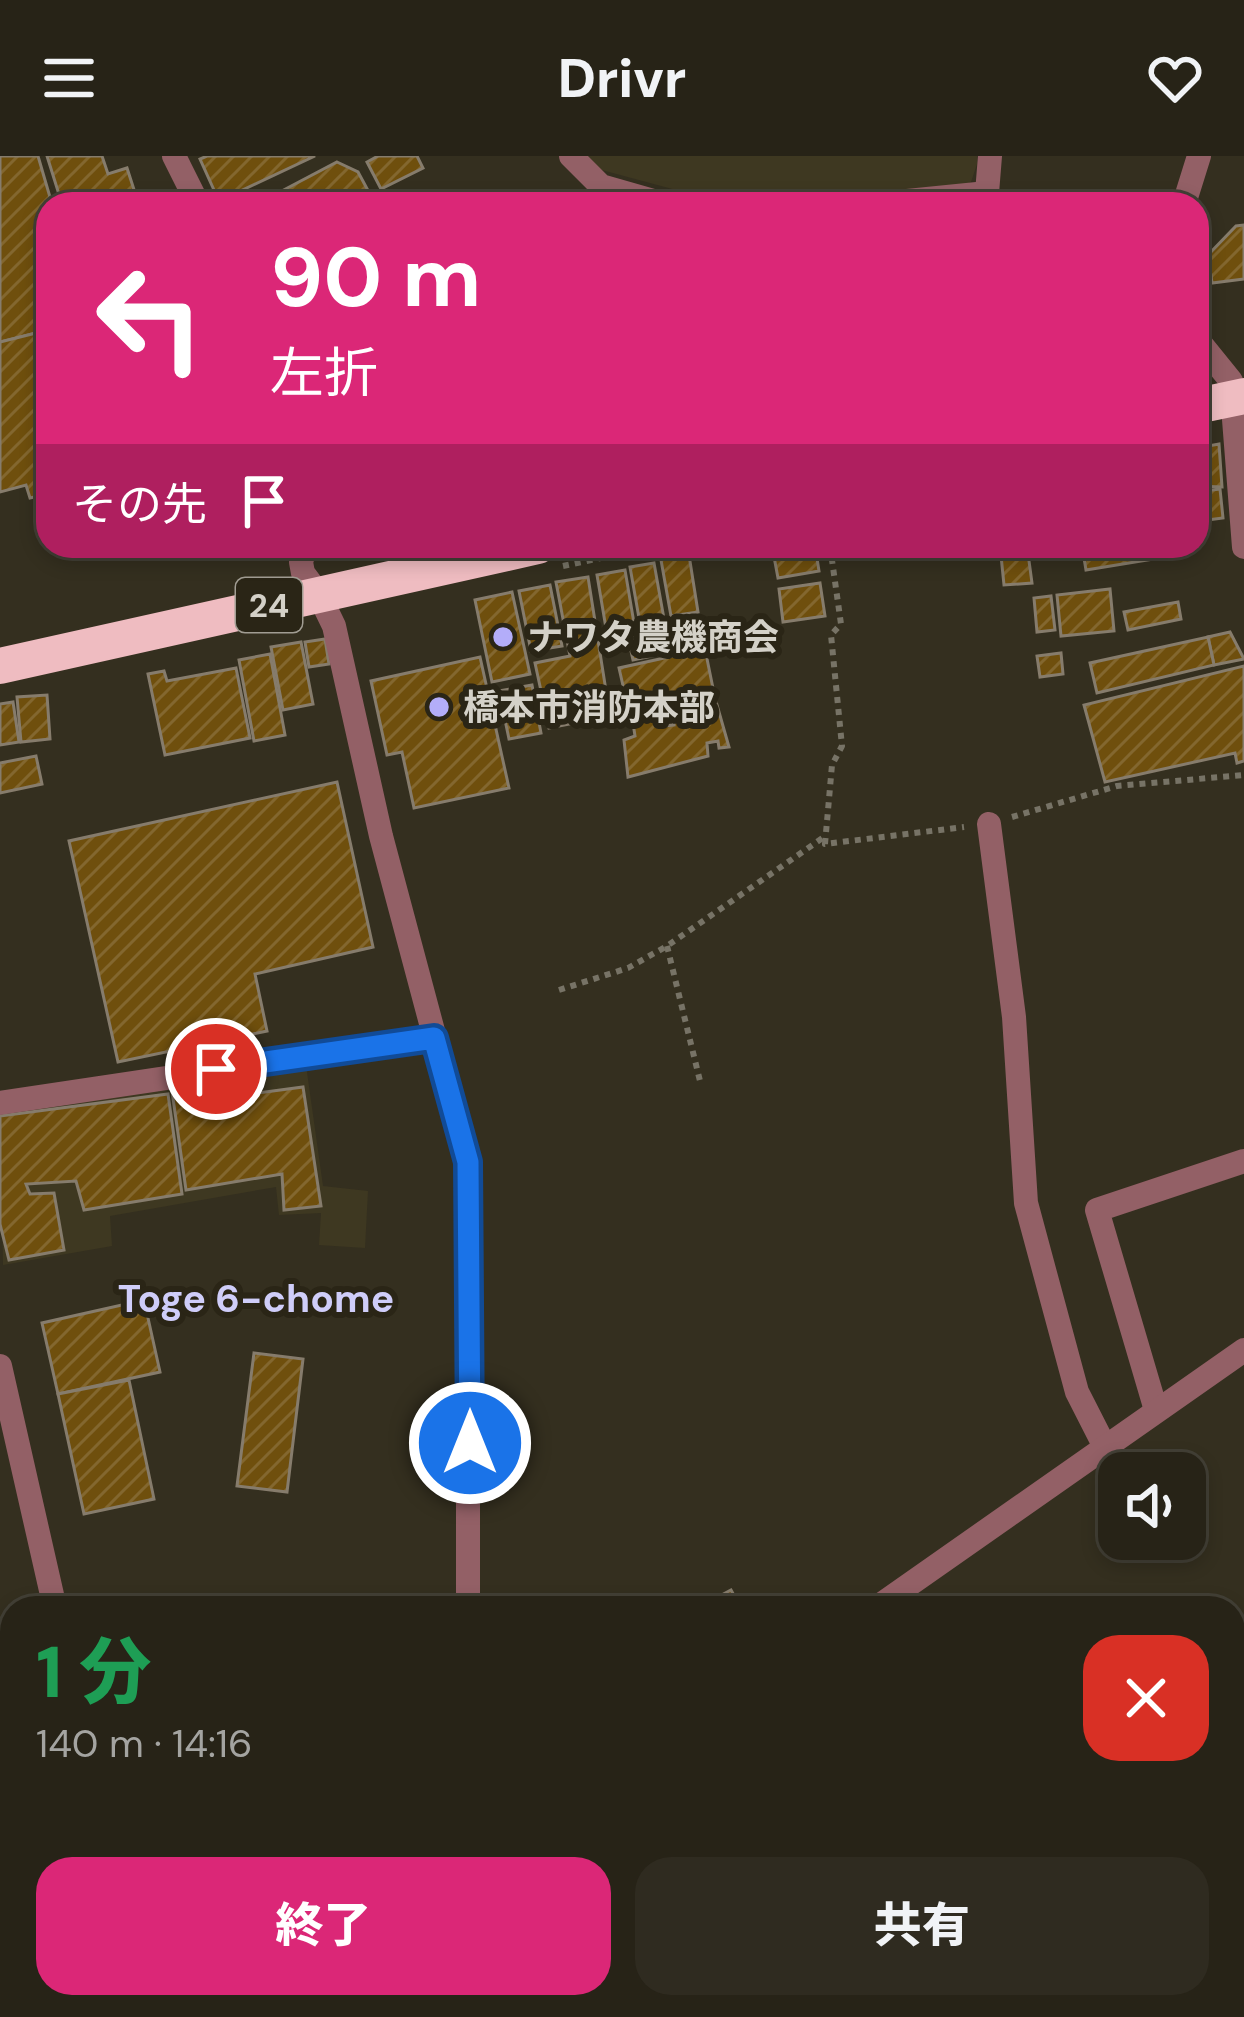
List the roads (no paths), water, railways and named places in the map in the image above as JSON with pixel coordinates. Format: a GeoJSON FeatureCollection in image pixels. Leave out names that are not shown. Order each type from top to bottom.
{"type":"FeatureCollection","features":[{"type":"Feature","properties":{"kind":"highway","name":"24"},"geometry":{"type":"LineString","coordinates":[[0,666],[482,558]]}},
{"type":"Feature","properties":{"kind":"street"},"geometry":{"type":"LineString","coordinates":[[174,156],[192,192]]}},
{"type":"Feature","properties":{"kind":"street"},"geometry":{"type":"LineString","coordinates":[[571,156],[602,186],[623,192]]}},
{"type":"Feature","properties":{"kind":"street"},"geometry":{"type":"LineString","coordinates":[[987,192],[990,156]]}},
{"type":"Feature","properties":{"kind":"street"},"geometry":{"type":"LineString","coordinates":[[1188,192],[1199,156]]}},
{"type":"Feature","properties":{"kind":"street"},"geometry":{"type":"LineString","coordinates":[[1209,354],[1231,381],[1224,400],[1244,547]]}},
{"type":"Feature","properties":{"kind":"street"},"geometry":{"type":"LineString","coordinates":[[302,558],[303,573],[334,626],[381,836],[469,1174],[468,1596]]}},
{"type":"Feature","properties":{"kind":"street"},"geometry":{"type":"LineString","coordinates":[[989,824],[1014,1017],[1026,1203],[1078,1392],[1104,1445]]}},
{"type":"Feature","properties":{"kind":"street"},"geometry":{"type":"LineString","coordinates":[[0,1103],[434,1038]]}},
{"type":"Feature","properties":{"kind":"street"},"geometry":{"type":"LineString","coordinates":[[1156,1410],[1097,1210],[1244,1161]]}},
{"type":"Feature","properties":{"kind":"street"},"geometry":{"type":"LineString","coordinates":[[893,1596],[1244,1350]]}},
{"type":"Feature","properties":{"kind":"street"},"geometry":{"type":"LineString","coordinates":[[0,1366],[53,1596]]}},
{"type":"Feature","properties":{"kind":"place","name":"ナワタ農機商会"},"geometry":{"type":"Point","coordinates":[503,637]}},
{"type":"Feature","properties":{"kind":"place","name":"橋本市消防本部"},"geometry":{"type":"Point","coordinates":[439,707]}},
{"type":"Feature","properties":{"kind":"district","name":"Toge 6-chome"},"geometry":{"type":"Point","coordinates":[256,1298]}}]}
